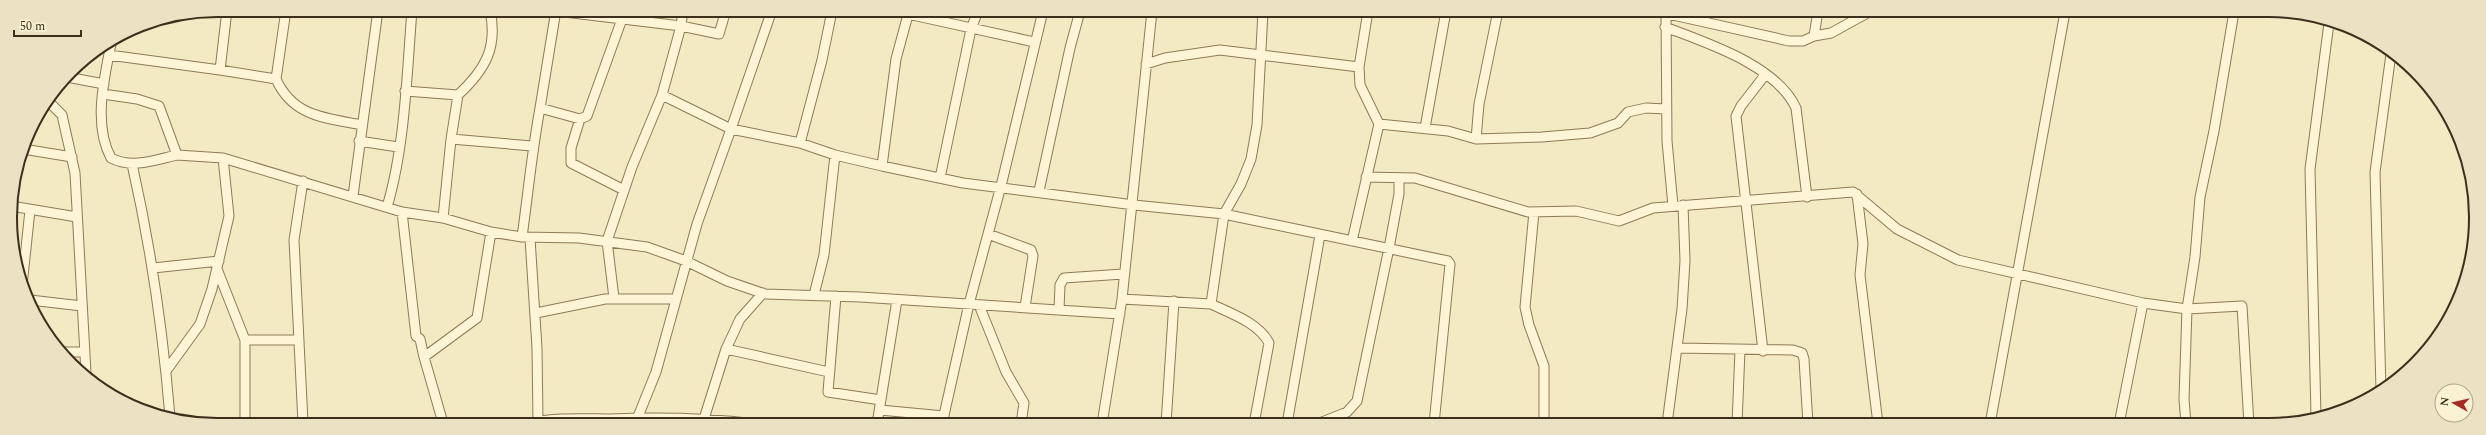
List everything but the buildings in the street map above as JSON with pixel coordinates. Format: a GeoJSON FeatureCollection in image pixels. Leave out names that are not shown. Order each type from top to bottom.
{"type":"FeatureCollection","features":[{"type":"Feature","properties":{"kind":"street"},"geometry":{"type":"LineString","coordinates":[[220,70],[226,17]]}},
{"type":"Feature","properties":{"kind":"street"},"geometry":{"type":"LineString","coordinates":[[285,17],[276,79],[280,89],[297,108],[313,114],[362,125]]}},
{"type":"Feature","properties":{"kind":"street"},"geometry":{"type":"LineString","coordinates":[[353,196],[377,17]]}},
{"type":"Feature","properties":{"kind":"street"},"geometry":{"type":"LineString","coordinates":[[387,206],[395,177],[411,17]]}},
{"type":"Feature","properties":{"kind":"street"},"geometry":{"type":"LineString","coordinates":[[443,218],[451,139],[458,95],[485,66],[491,43],[490,17]]}},
{"type":"Feature","properties":{"kind":"street"},"geometry":{"type":"LineString","coordinates":[[534,418],[536,313],[526,238],[532,146],[540,108],[555,17]]}},
{"type":"Feature","properties":{"kind":"street"},"geometry":{"type":"LineString","coordinates":[[540,108],[580,119],[587,116],[627,17]]}},
{"type":"Feature","properties":{"kind":"street"},"geometry":{"type":"LineString","coordinates":[[632,17],[719,34],[724,17]]}},
{"type":"Feature","properties":{"kind":"street"},"geometry":{"type":"LineString","coordinates":[[614,298],[608,241],[624,190],[662,95],[682,17]]}},
{"type":"Feature","properties":{"kind":"street"},"geometry":{"type":"LineString","coordinates":[[638,418],[656,372],[697,224],[770,17]]}},
{"type":"Feature","properties":{"kind":"street"},"geometry":{"type":"LineString","coordinates":[[800,143],[822,60],[831,17]]}},
{"type":"Feature","properties":{"kind":"street"},"geometry":{"type":"LineString","coordinates":[[882,166],[896,59],[907,17]]}},
{"type":"Feature","properties":{"kind":"street"},"geometry":{"type":"LineString","coordinates":[[927,17],[971,29],[1034,42]]}},
{"type":"Feature","properties":{"kind":"street"},"geometry":{"type":"LineString","coordinates":[[940,178],[971,29],[976,17]]}},
{"type":"Feature","properties":{"kind":"street"},"geometry":{"type":"LineString","coordinates":[[943,418],[969,304],[1001,186],[1034,42],[1041,17]]}},
{"type":"Feature","properties":{"kind":"street"},"geometry":{"type":"LineString","coordinates":[[1039,192],[1070,48],[1078,17]]}},
{"type":"Feature","properties":{"kind":"street"},"geometry":{"type":"LineString","coordinates":[[1103,418],[1120,314],[1123,274],[1134,205],[1151,17]]}},
{"type":"Feature","properties":{"kind":"street"},"geometry":{"type":"LineString","coordinates":[[1211,304],[1224,214],[1241,184],[1251,159],[1257,125],[1263,17]]}},
{"type":"Feature","properties":{"kind":"street"},"geometry":{"type":"LineString","coordinates":[[1352,241],[1379,124],[1360,85],[1359,67],[1367,17]]}},
{"type":"Feature","properties":{"kind":"street"},"geometry":{"type":"LineString","coordinates":[[1425,128],[1445,17]]}},
{"type":"Feature","properties":{"kind":"street"},"geometry":{"type":"LineString","coordinates":[[1476,139],[1479,104],[1497,17]]}},
{"type":"Feature","properties":{"kind":"street"},"geometry":{"type":"LineString","coordinates":[[1666,17],[1666,109],[1673,206]]}},
{"type":"Feature","properties":{"kind":"street"},"geometry":{"type":"LineString","coordinates":[[1680,17],[1789,41],[1803,41],[1814,36],[1831,33],[1860,17]]}},
{"type":"Feature","properties":{"kind":"street"},"geometry":{"type":"LineString","coordinates":[[1814,36],[1817,17]]}},
{"type":"Feature","properties":{"kind":"street"},"geometry":{"type":"LineString","coordinates":[[1991,418],[2063,17]]}},
{"type":"Feature","properties":{"kind":"street"},"geometry":{"type":"LineString","coordinates":[[2186,418],[2184,399],[2187,309],[2195,257],[2200,197],[2233,17]]}},
{"type":"Feature","properties":{"kind":"street"},"geometry":{"type":"LineString","coordinates":[[1666,27],[1746,61],[1791,96],[1796,108],[1807,197]]}},
{"type":"Feature","properties":{"kind":"street"},"geometry":{"type":"LineString","coordinates":[[2316,412],[2310,169],[2329,27]]}},
{"type":"Feature","properties":{"kind":"street"},"geometry":{"type":"LineString","coordinates":[[110,48],[103,94],[105,146],[111,158],[121,164],[132,164],[177,156],[223,158],[387,206],[402,212],[443,218],[491,232],[526,238],[579,238],[647,247],[686,261],[727,281],[763,293],[1025,307],[1120,314]]}},
{"type":"Feature","properties":{"kind":"street"},"geometry":{"type":"LineString","coordinates":[[1146,64],[1165,58],[1220,50],[1359,67]]}},
{"type":"Feature","properties":{"kind":"street"},"geometry":{"type":"LineString","coordinates":[[109,55],[276,79]]}},
{"type":"Feature","properties":{"kind":"street"},"geometry":{"type":"LineString","coordinates":[[2381,383],[2375,172],[2391,58]]}},
{"type":"Feature","properties":{"kind":"street"},"geometry":{"type":"LineString","coordinates":[[1763,351],[1747,201],[1736,116],[1741,106],[1765,75]]}},
{"type":"Feature","properties":{"kind":"street"},"geometry":{"type":"LineString","coordinates":[[74,78],[104,84]]}},
{"type":"Feature","properties":{"kind":"street"},"geometry":{"type":"LineString","coordinates":[[405,91],[458,95]]}},
{"type":"Feature","properties":{"kind":"street"},"geometry":{"type":"LineString","coordinates":[[103,94],[137,99],[159,106],[177,156]]}},
{"type":"Feature","properties":{"kind":"street"},"geometry":{"type":"LineString","coordinates":[[662,95],[731,129],[800,143],[835,155],[882,166],[940,178],[1039,192],[1134,205],[1224,214],[1444,260],[1450,264],[1435,418]]}},
{"type":"Feature","properties":{"kind":"street"},"geometry":{"type":"LineString","coordinates":[[52,104],[62,115],[72,157],[86,369]]}},
{"type":"Feature","properties":{"kind":"street"},"geometry":{"type":"LineString","coordinates":[[1379,124],[1425,128],[1476,139],[1542,137],[1590,133],[1618,123],[1628,112],[1646,108],[1666,109]]}},
{"type":"Feature","properties":{"kind":"street"},"geometry":{"type":"LineString","coordinates":[[580,119],[572,148],[571,164],[624,190]]}},
{"type":"Feature","properties":{"kind":"street"},"geometry":{"type":"LineString","coordinates":[[451,139],[532,146]]}},
{"type":"Feature","properties":{"kind":"street"},"geometry":{"type":"LineString","coordinates":[[360,141],[398,147]]}},
{"type":"Feature","properties":{"kind":"street"},"geometry":{"type":"LineString","coordinates":[[29,150],[72,157]]}},
{"type":"Feature","properties":{"kind":"street"},"geometry":{"type":"LineString","coordinates":[[814,295],[824,255],[835,155]]}},
{"type":"Feature","properties":{"kind":"street"},"geometry":{"type":"LineString","coordinates":[[166,371],[200,324],[206,310],[229,216],[223,158]]}},
{"type":"Feature","properties":{"kind":"street"},"geometry":{"type":"LineString","coordinates":[[132,164],[153,268],[170,412]]}},
{"type":"Feature","properties":{"kind":"street"},"geometry":{"type":"LineString","coordinates":[[1366,177],[1399,179],[1415,178],[1513,209],[1534,212],[1576,211],[1619,221],[1629,218],[1646,209],[1683,205],[1807,197],[1844,191],[1858,194],[1897,228],[1958,260],[2143,303],[2187,309],[2242,306],[2248,418]]}},
{"type":"Feature","properties":{"kind":"street"},"geometry":{"type":"LineString","coordinates":[[1332,418],[1346,412],[1357,401],[1389,248],[1399,194],[1399,179]]}},
{"type":"Feature","properties":{"kind":"street"},"geometry":{"type":"LineString","coordinates":[[303,181],[294,240],[303,418]]}},
{"type":"Feature","properties":{"kind":"street"},"geometry":{"type":"LineString","coordinates":[[1858,194],[1863,244],[1860,275],[1877,418]]}},
{"type":"Feature","properties":{"kind":"street"},"geometry":{"type":"LineString","coordinates":[[1668,418],[1684,279],[1683,205]]}},
{"type":"Feature","properties":{"kind":"street"},"geometry":{"type":"LineString","coordinates":[[17,207],[77,217]]}},
{"type":"Feature","properties":{"kind":"street"},"geometry":{"type":"LineString","coordinates":[[24,268],[30,210]]}},
{"type":"Feature","properties":{"kind":"street"},"geometry":{"type":"LineString","coordinates":[[402,212],[416,336],[420,339],[442,418]]}},
{"type":"Feature","properties":{"kind":"street"},"geometry":{"type":"LineString","coordinates":[[1534,212],[1525,284],[1525,307],[1529,325],[1544,366],[1544,418]]}},
{"type":"Feature","properties":{"kind":"street"},"geometry":{"type":"LineString","coordinates":[[424,357],[476,318],[491,232]]}},
{"type":"Feature","properties":{"kind":"street"},"geometry":{"type":"LineString","coordinates":[[988,234],[1033,252],[1025,307]]}},
{"type":"Feature","properties":{"kind":"street"},"geometry":{"type":"LineString","coordinates":[[1288,418],[1320,235]]}},
{"type":"Feature","properties":{"kind":"street"},"geometry":{"type":"LineString","coordinates":[[153,268],[218,265]]}},
{"type":"Feature","properties":{"kind":"street"},"geometry":{"type":"LineString","coordinates":[[218,265],[245,340],[245,418]]}},
{"type":"Feature","properties":{"kind":"street"},"geometry":{"type":"LineString","coordinates":[[1059,310],[1060,285],[1064,278],[1123,274]]}},
{"type":"Feature","properties":{"kind":"street"},"geometry":{"type":"LineString","coordinates":[[704,418],[726,349],[740,319],[763,293]]}},
{"type":"Feature","properties":{"kind":"street"},"geometry":{"type":"LineString","coordinates":[[836,296],[829,372],[829,393],[881,400]]}},
{"type":"Feature","properties":{"kind":"street"},"geometry":{"type":"LineString","coordinates":[[536,313],[595,300],[614,298],[676,299]]}},
{"type":"Feature","properties":{"kind":"street"},"geometry":{"type":"LineString","coordinates":[[1122,299],[1211,304],[1256,328],[1266,336],[1269,343],[1255,418]]}},
{"type":"Feature","properties":{"kind":"street"},"geometry":{"type":"LineString","coordinates":[[878,418],[897,300]]}},
{"type":"Feature","properties":{"kind":"street"},"geometry":{"type":"LineString","coordinates":[[35,301],[82,306]]}},
{"type":"Feature","properties":{"kind":"street"},"geometry":{"type":"LineString","coordinates":[[1166,418],[1174,301]]}},
{"type":"Feature","properties":{"kind":"street"},"geometry":{"type":"LineString","coordinates":[[2120,418],[2143,303]]}},
{"type":"Feature","properties":{"kind":"street"},"geometry":{"type":"LineString","coordinates":[[979,305],[1006,372],[1024,403],[1022,418]]}},
{"type":"Feature","properties":{"kind":"street"},"geometry":{"type":"LineString","coordinates":[[245,340],[298,340]]}},
{"type":"Feature","properties":{"kind":"street"},"geometry":{"type":"LineString","coordinates":[[1677,348],[1763,351],[1793,350],[1802,353],[1804,359],[1808,418]]}},
{"type":"Feature","properties":{"kind":"street"},"geometry":{"type":"LineString","coordinates":[[726,349],[829,372]]}},
{"type":"Feature","properties":{"kind":"street"},"geometry":{"type":"LineString","coordinates":[[1737,418],[1740,350]]}},
{"type":"Feature","properties":{"kind":"street"},"geometry":{"type":"LineString","coordinates":[[69,352],[85,352]]}},
{"type":"Feature","properties":{"kind":"street"},"geometry":{"type":"LineString","coordinates":[[880,410],[930,418]]}}]}
